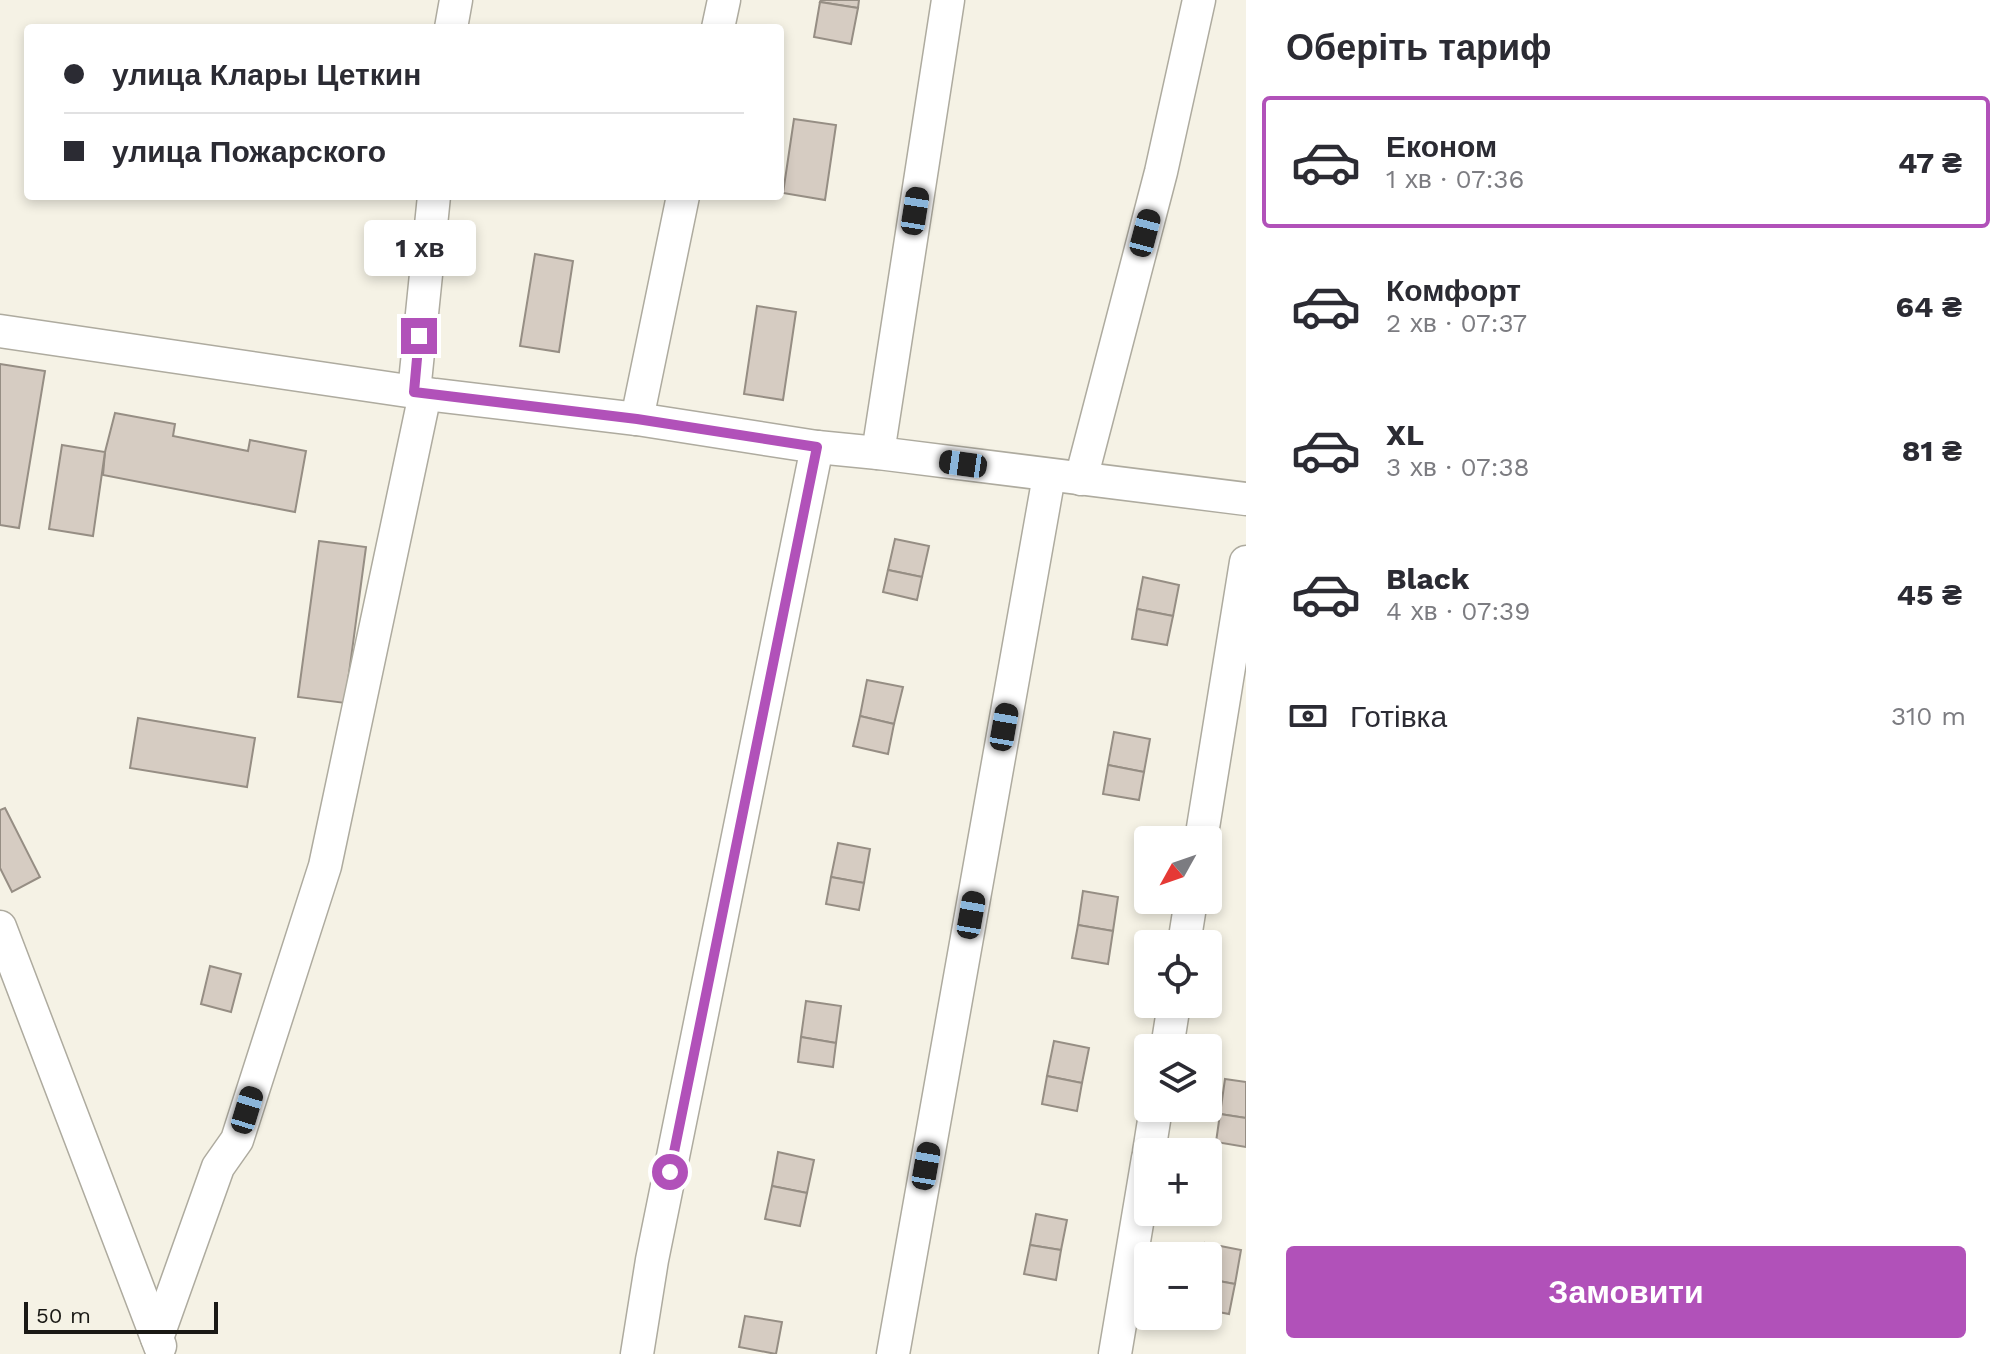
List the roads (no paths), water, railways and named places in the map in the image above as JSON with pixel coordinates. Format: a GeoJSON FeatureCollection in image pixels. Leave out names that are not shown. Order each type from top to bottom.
{"type":"FeatureCollection","features":[{"type":"Feature","properties":{"kind":"street"},"geometry":{"type":"LineString","coordinates":[[452,24],[456,0]]}},
{"type":"Feature","properties":{"kind":"street"},"geometry":{"type":"LineString","coordinates":[[719,24],[724,0]]}},
{"type":"Feature","properties":{"kind":"street"},"geometry":{"type":"LineString","coordinates":[[878,453],[948,0]]}},
{"type":"Feature","properties":{"kind":"street"},"geometry":{"type":"LineString","coordinates":[[1081,479],[1161,172],[1199,0]]}},
{"type":"Feature","properties":{"kind":"street"},"geometry":{"type":"LineString","coordinates":[[160,1346],[218,1167],[237,1140],[325,866],[419,393],[434,200]]}},
{"type":"Feature","properties":{"kind":"street"},"geometry":{"type":"LineString","coordinates":[[637,419],[682,200]]}},
{"type":"Feature","properties":{"kind":"street"},"geometry":{"type":"LineString","coordinates":[[0,331],[419,393],[637,419],[817,447],[1246,499]]}},
{"type":"Feature","properties":{"kind":"street"},"geometry":{"type":"LineString","coordinates":[[637,1354],[655,1245],[817,447]]}},
{"type":"Feature","properties":{"kind":"street"},"geometry":{"type":"LineString","coordinates":[[893,1354],[1049,476]]}},
{"type":"Feature","properties":{"kind":"street"},"geometry":{"type":"LineString","coordinates":[[1203,826],[1246,562]]}},
{"type":"Feature","properties":{"kind":"street"},"geometry":{"type":"LineString","coordinates":[[0,927],[160,1346]]}},
{"type":"Feature","properties":{"kind":"street"},"geometry":{"type":"LineString","coordinates":[[1115,1354],[1136,1226]]}}]}
